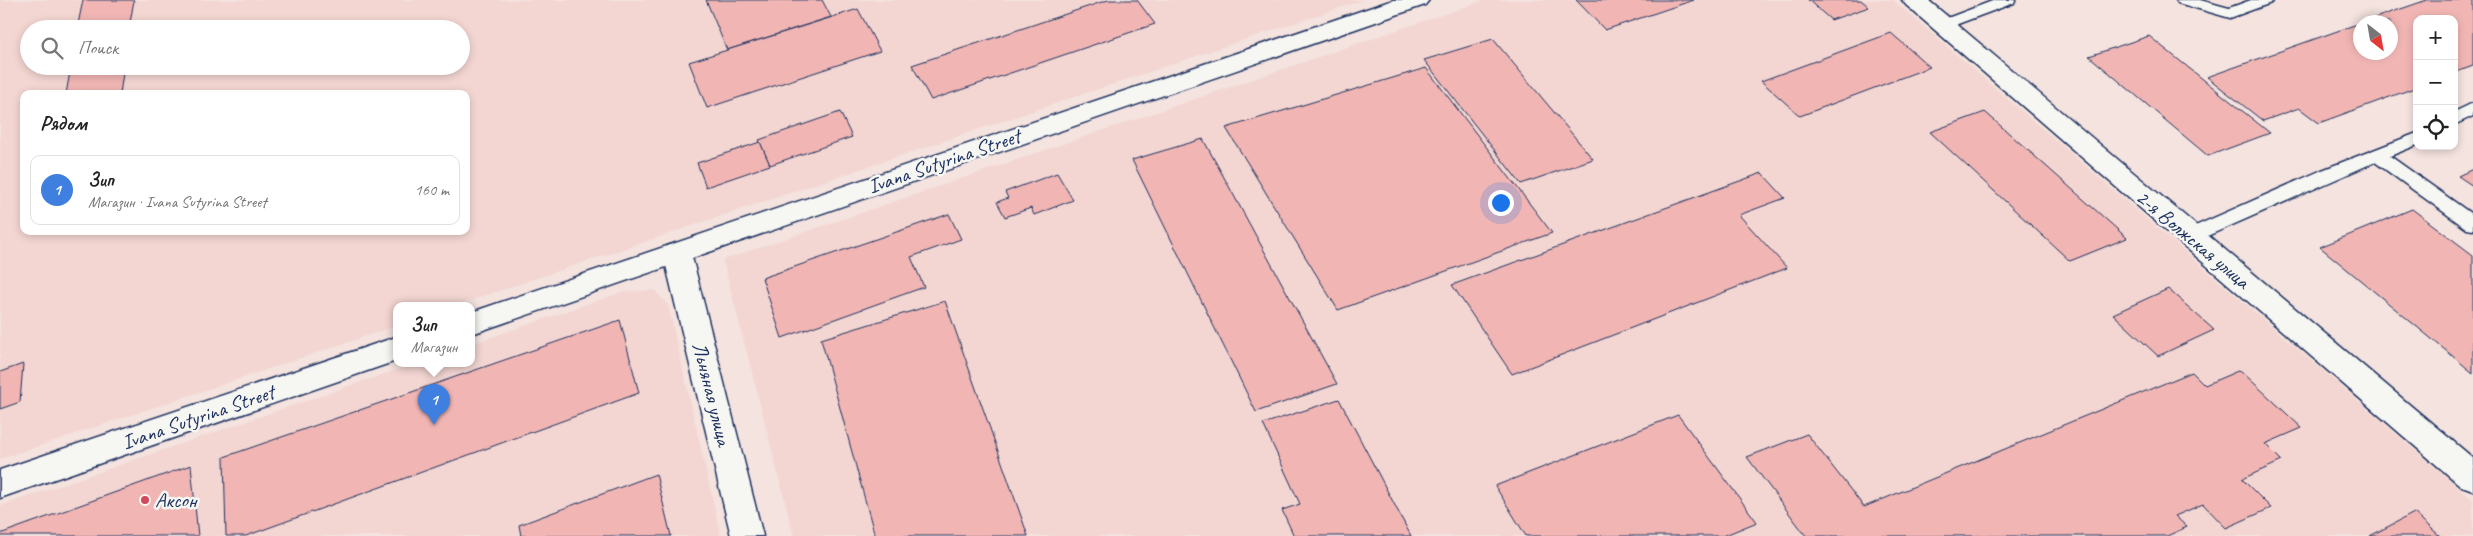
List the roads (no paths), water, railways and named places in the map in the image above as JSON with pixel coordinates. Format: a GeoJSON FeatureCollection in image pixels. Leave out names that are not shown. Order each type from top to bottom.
{"type":"FeatureCollection","features":[{"type":"Feature","properties":{"kind":"street","name":"Ivana Sutyrina Street"},"geometry":{"type":"LineString","coordinates":[[475,322],[1418,0]]}},
{"type":"Feature","properties":{"kind":"street","name":"2-я Волжская улица"},"geometry":{"type":"LineString","coordinates":[[1914,0],[2473,477]]}},
{"type":"Feature","properties":{"kind":"street","name":"Льняная улица"},"geometry":{"type":"LineString","coordinates":[[676,253],[747,536]]}},
{"type":"Feature","properties":{"kind":"street","name":"Ivana Sutyrina Street"},"geometry":{"type":"LineString","coordinates":[[0,484],[393,350]]}},
{"type":"Feature","properties":{"kind":"lane"},"geometry":{"type":"LineString","coordinates":[[1942,25],[2009,0]]}},
{"type":"Feature","properties":{"kind":"lane"},"geometry":{"type":"LineString","coordinates":[[2183,0],[2230,12],[2266,0]]}},
{"type":"Feature","properties":{"kind":"lane"},"geometry":{"type":"LineString","coordinates":[[2458,117],[2473,109]]}},
{"type":"Feature","properties":{"kind":"lane"},"geometry":{"type":"LineString","coordinates":[[2190,236],[2413,141]]}},
{"type":"Feature","properties":{"kind":"lane"},"geometry":{"type":"LineString","coordinates":[[2377,155],[2473,224]]}},
{"type":"Feature","properties":{"kind":"place","name":"Зип"},"geometry":{"type":"Point","coordinates":[434,425]}},
{"type":"Feature","properties":{"kind":"place","name":"Аксон"},"geometry":{"type":"Point","coordinates":[145,500]}}]}
